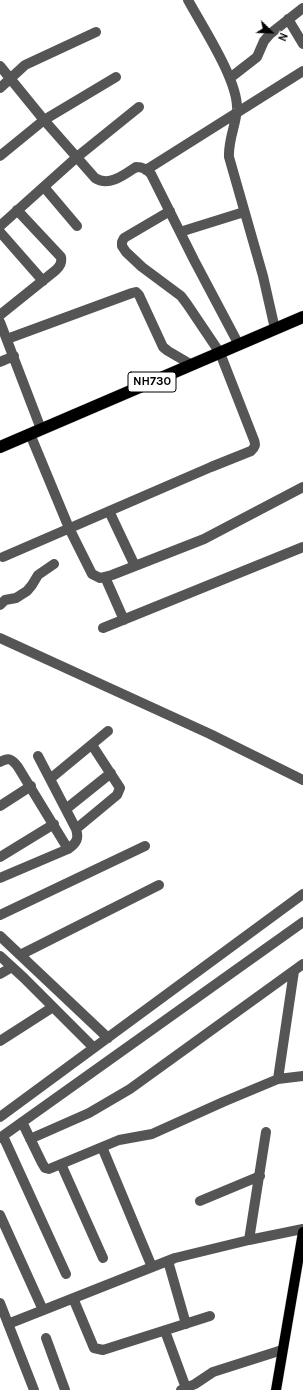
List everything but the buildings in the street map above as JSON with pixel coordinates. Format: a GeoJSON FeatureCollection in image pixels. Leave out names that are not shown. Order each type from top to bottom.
{"type":"FeatureCollection","features":[{"type":"Feature","properties":{"kind":"highway","name":"NH730"},"geometry":{"type":"LineString","coordinates":[[0,446],[36,432],[303,317]]}},
{"type":"Feature","properties":{"kind":"main road"},"geometry":{"type":"LineString","coordinates":[[276,1390],[303,1230]]}},
{"type":"Feature","properties":{"kind":"street"},"geometry":{"type":"LineString","coordinates":[[188,0],[230,78],[237,100],[237,112],[230,141],[229,157],[263,276],[275,329]]}},
{"type":"Feature","properties":{"kind":"street"},"geometry":{"type":"LineString","coordinates":[[230,78],[257,57],[267,37],[303,8]]}},
{"type":"Feature","properties":{"kind":"street"},"geometry":{"type":"LineString","coordinates":[[288,19],[303,44]]}},
{"type":"Feature","properties":{"kind":"street"},"geometry":{"type":"LineString","coordinates":[[0,88],[25,65],[96,32]]}},
{"type":"Feature","properties":{"kind":"street"},"geometry":{"type":"LineString","coordinates":[[0,66],[44,120],[95,178],[105,182],[110,182],[136,168],[140,167],[146,170],[156,183],[239,345]]}},
{"type":"Feature","properties":{"kind":"street"},"geometry":{"type":"LineString","coordinates":[[146,170],[303,71]]}},
{"type":"Feature","properties":{"kind":"street"},"geometry":{"type":"LineString","coordinates":[[0,156],[44,120],[116,77]]}},
{"type":"Feature","properties":{"kind":"street"},"geometry":{"type":"LineString","coordinates":[[0,226],[77,157],[139,107]]}},
{"type":"Feature","properties":{"kind":"street"},"geometry":{"type":"LineString","coordinates":[[44,187],[77,226]]}},
{"type":"Feature","properties":{"kind":"street"},"geometry":{"type":"LineString","coordinates":[[0,315],[43,281],[60,265],[62,261],[61,257],[17,210]]}},
{"type":"Feature","properties":{"kind":"street"},"geometry":{"type":"LineString","coordinates":[[3,557],[251,451],[254,448],[254,440],[220,353],[181,296],[142,267],[126,252],[122,246],[124,238],[170,211]]}},
{"type":"Feature","properties":{"kind":"street"},"geometry":{"type":"LineString","coordinates":[[180,232],[244,212]]}},
{"type":"Feature","properties":{"kind":"street"},"geometry":{"type":"LineString","coordinates":[[0,232],[43,281]]}},
{"type":"Feature","properties":{"kind":"street"},"geometry":{"type":"LineString","coordinates":[[7,339],[136,292],[139,295],[163,347],[192,365]]}},
{"type":"Feature","properties":{"kind":"street"},"geometry":{"type":"LineString","coordinates":[[0,322],[14,356],[36,432],[69,528],[92,574],[100,578],[105,577],[204,539],[303,486]]}},
{"type":"Feature","properties":{"kind":"street"},"geometry":{"type":"LineString","coordinates":[[0,362],[14,356]]}},
{"type":"Feature","properties":{"kind":"street"},"geometry":{"type":"LineString","coordinates":[[109,511],[135,566]]}},
{"type":"Feature","properties":{"kind":"street"},"geometry":{"type":"LineString","coordinates":[[103,628],[303,547]]}},
{"type":"Feature","properties":{"kind":"street"},"geometry":{"type":"LineString","coordinates":[[0,605],[5,600],[16,598],[27,590],[38,575],[54,564]]}},
{"type":"Feature","properties":{"kind":"street"},"geometry":{"type":"LineString","coordinates":[[105,577],[124,620]]}},
{"type":"Feature","properties":{"kind":"street"},"geometry":{"type":"LineString","coordinates":[[0,638],[210,734],[303,780]]}},
{"type":"Feature","properties":{"kind":"street"},"geometry":{"type":"LineString","coordinates":[[50,779],[108,731]]}},
{"type":"Feature","properties":{"kind":"street"},"geometry":{"type":"LineString","coordinates":[[76,829],[117,795],[120,788],[92,744]]}},
{"type":"Feature","properties":{"kind":"street"},"geometry":{"type":"LineString","coordinates":[[0,878],[68,849],[73,846],[78,839],[76,829],[38,756]]}},
{"type":"Feature","properties":{"kind":"street"},"geometry":{"type":"LineString","coordinates":[[0,762],[5,759],[13,761],[31,786],[68,849]]}},
{"type":"Feature","properties":{"kind":"street"},"geometry":{"type":"LineString","coordinates":[[66,809],[111,773]]}},
{"type":"Feature","properties":{"kind":"street"},"geometry":{"type":"LineString","coordinates":[[0,806],[31,786]]}},
{"type":"Feature","properties":{"kind":"street"},"geometry":{"type":"LineString","coordinates":[[0,857],[54,824]]}},
{"type":"Feature","properties":{"kind":"street"},"geometry":{"type":"LineString","coordinates":[[0,915],[145,846]]}},
{"type":"Feature","properties":{"kind":"street"},"geometry":{"type":"LineString","coordinates":[[20,955],[159,885]]}},
{"type":"Feature","properties":{"kind":"street"},"geometry":{"type":"LineString","coordinates":[[0,1117],[303,894]]}},
{"type":"Feature","properties":{"kind":"street"},"geometry":{"type":"LineString","coordinates":[[66,1274],[2,1137],[303,922]]}},
{"type":"Feature","properties":{"kind":"street"},"geometry":{"type":"LineString","coordinates":[[0,936],[108,1038]]}},
{"type":"Feature","properties":{"kind":"street"},"geometry":{"type":"LineString","coordinates":[[0,956],[94,1048]]}},
{"type":"Feature","properties":{"kind":"street"},"geometry":{"type":"LineString","coordinates":[[30,1139],[89,1113],[130,1089],[303,964]]}},
{"type":"Feature","properties":{"kind":"street"},"geometry":{"type":"LineString","coordinates":[[0,974],[12,967]]}},
{"type":"Feature","properties":{"kind":"street"},"geometry":{"type":"LineString","coordinates":[[278,1079],[294,971]]}},
{"type":"Feature","properties":{"kind":"street"},"geometry":{"type":"LineString","coordinates":[[0,1041],[53,1007]]}},
{"type":"Feature","properties":{"kind":"street"},"geometry":{"type":"LineString","coordinates":[[22,1122],[46,1168],[49,1169],[119,1140],[152,1134],[278,1079],[303,1076]]}},
{"type":"Feature","properties":{"kind":"street"},"geometry":{"type":"LineString","coordinates":[[249,1240],[266,1132]]}},
{"type":"Feature","properties":{"kind":"street"},"geometry":{"type":"LineString","coordinates":[[102,1147],[152,1266]]}},
{"type":"Feature","properties":{"kind":"street"},"geometry":{"type":"LineString","coordinates":[[61,1164],[103,1258]]}},
{"type":"Feature","properties":{"kind":"street"},"geometry":{"type":"LineString","coordinates":[[200,1201],[260,1176]]}},
{"type":"Feature","properties":{"kind":"street"},"geometry":{"type":"LineString","coordinates":[[0,1215],[43,1310]]}},
{"type":"Feature","properties":{"kind":"street"},"geometry":{"type":"LineString","coordinates":[[8,1324],[152,1266],[249,1240],[303,1230]]}},
{"type":"Feature","properties":{"kind":"street"},"geometry":{"type":"LineString","coordinates":[[168,1261],[186,1324]]}},
{"type":"Feature","properties":{"kind":"street"},"geometry":{"type":"LineString","coordinates":[[73,1298],[94,1348],[103,1350],[210,1316]]}},
{"type":"Feature","properties":{"kind":"street"},"geometry":{"type":"LineString","coordinates":[[0,1303],[34,1390]]}},
{"type":"Feature","properties":{"kind":"street"},"geometry":{"type":"LineString","coordinates":[[165,1331],[183,1389],[195,1384],[213,1372],[282,1350]]}},
{"type":"Feature","properties":{"kind":"street"},"geometry":{"type":"LineString","coordinates":[[46,1338],[65,1390]]}}]}
